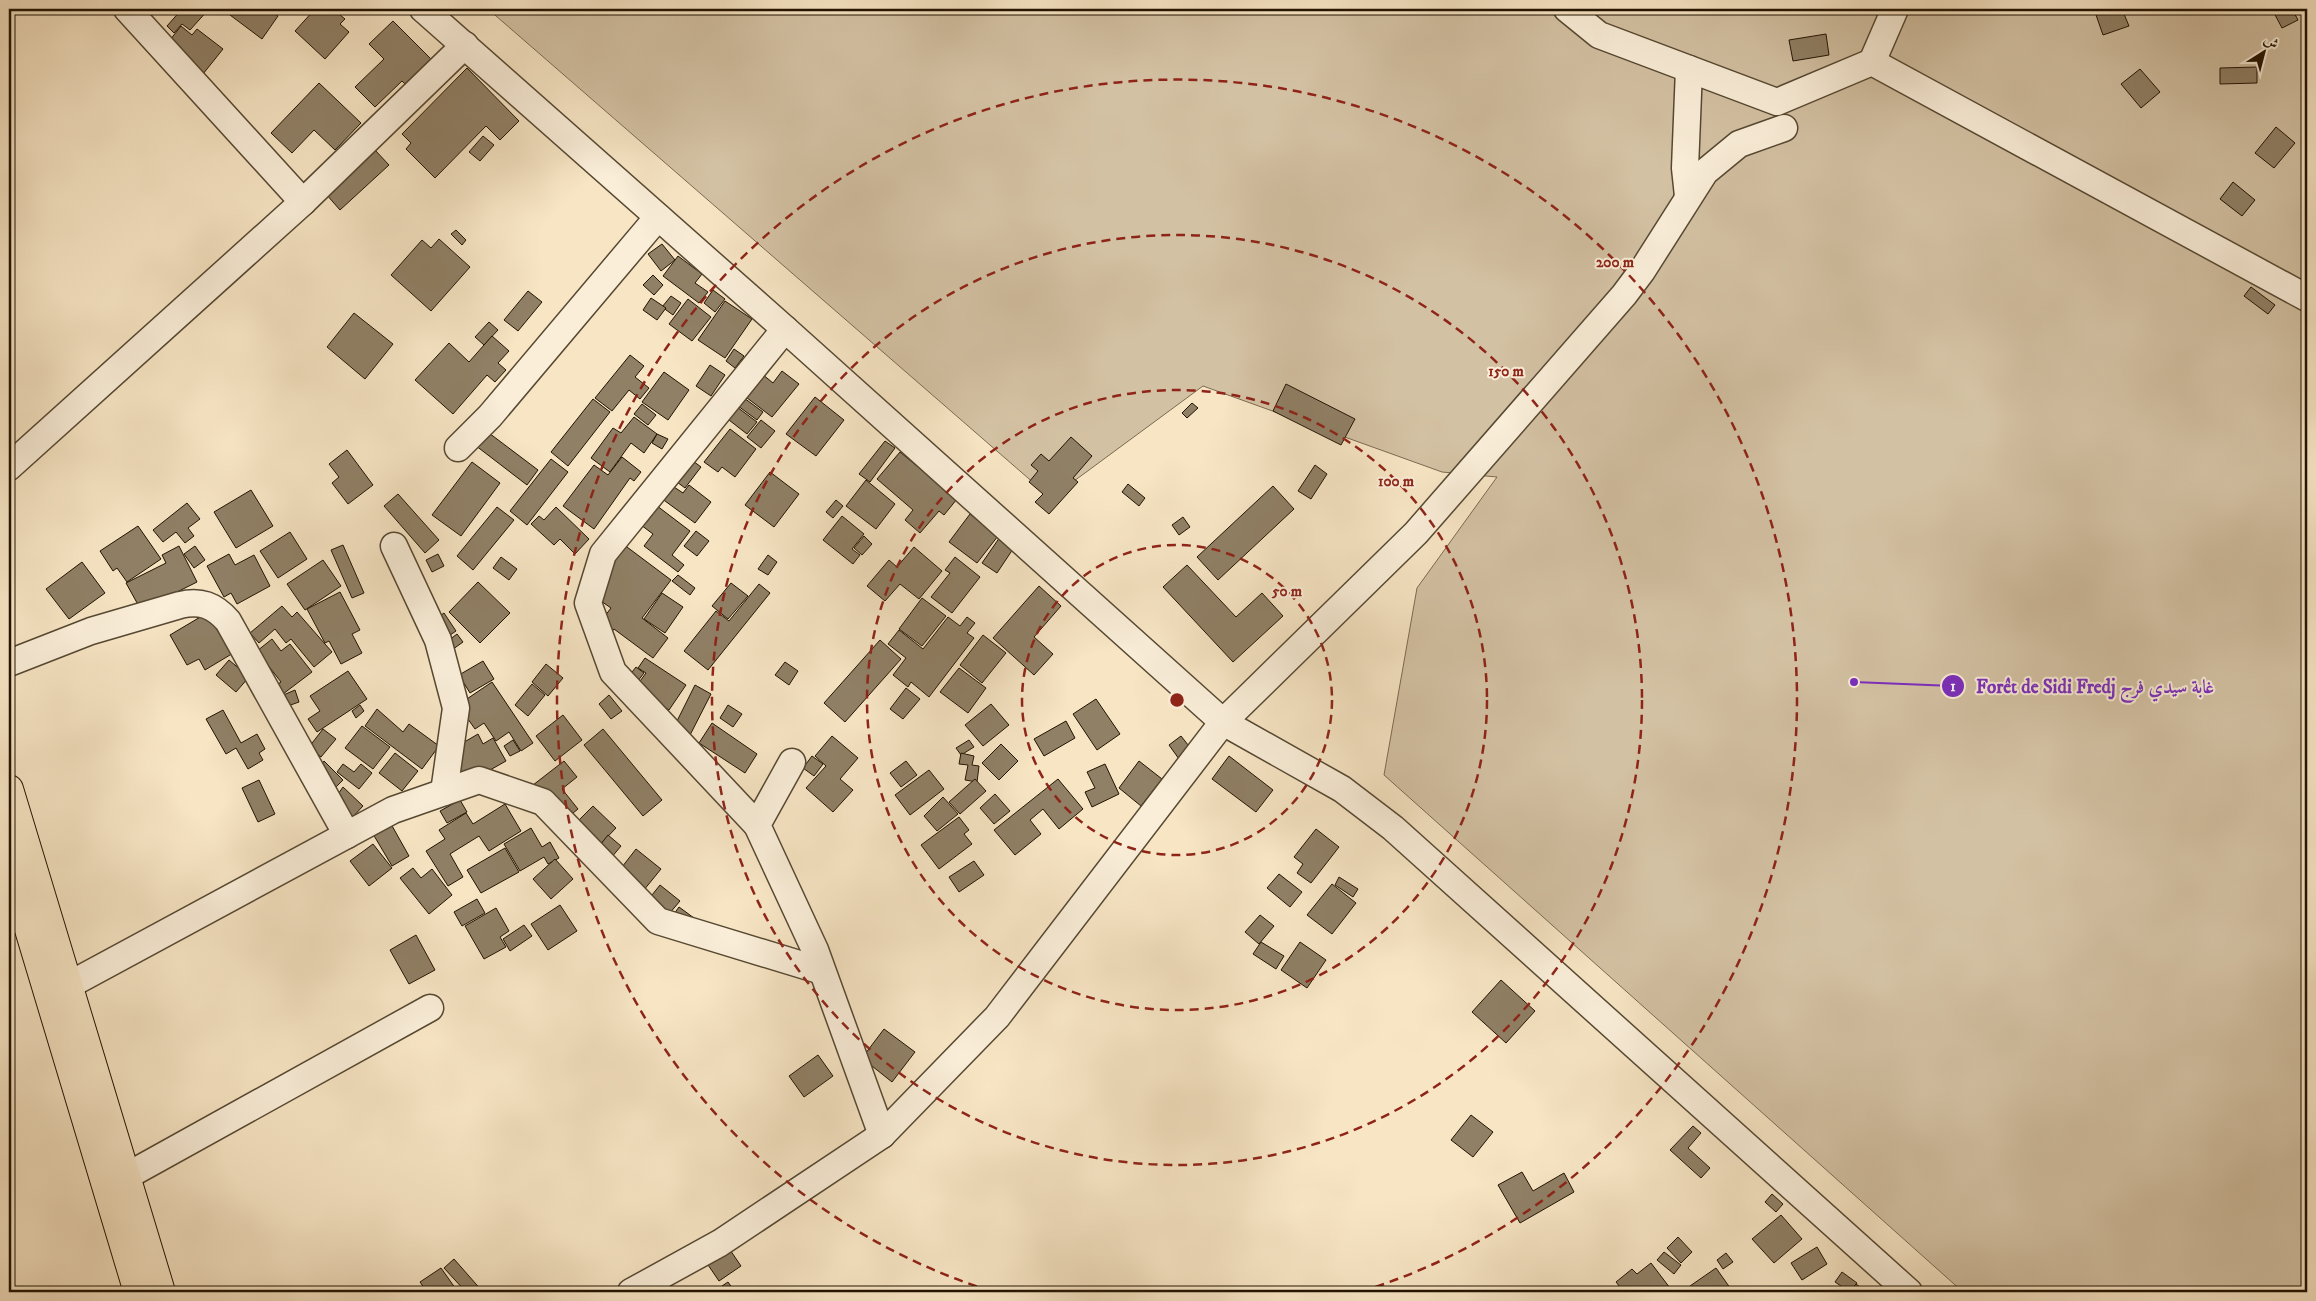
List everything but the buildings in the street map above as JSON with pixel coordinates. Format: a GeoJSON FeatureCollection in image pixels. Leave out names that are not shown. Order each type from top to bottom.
{"type":"FeatureCollection","features":[{"type":"Feature","properties":{"kind":"main road"},"geometry":{"type":"LineString","coordinates":[[9,789],[161,1292]]}},
{"type":"Feature","properties":{"kind":"main road"},"geometry":{"type":"LineString","coordinates":[[9,863],[138,1292]]}},
{"type":"Feature","properties":{"kind":"street"},"geometry":{"type":"LineString","coordinates":[[127,9],[304,202]]}},
{"type":"Feature","properties":{"kind":"street"},"geometry":{"type":"LineString","coordinates":[[423,9],[785,328],[1223,722],[1342,789],[1393,828],[1909,1292]]}},
{"type":"Feature","properties":{"kind":"street"},"geometry":{"type":"LineString","coordinates":[[1567,9],[1599,34],[1777,102],[1872,62],[1895,9]]}},
{"type":"Feature","properties":{"kind":"street"},"geometry":{"type":"LineString","coordinates":[[9,467],[304,202],[465,46]]}},
{"type":"Feature","properties":{"kind":"street"},"geometry":{"type":"LineString","coordinates":[[1872,62],[2307,298]]}},
{"type":"Feature","properties":{"kind":"street"},"geometry":{"type":"LineString","coordinates":[[1688,196],[1685,168],[1689,69]]}},
{"type":"Feature","properties":{"kind":"street"},"geometry":{"type":"LineString","coordinates":[[631,1292],[720,1244],[882,1135],[997,1017],[1223,722],[1422,526],[1624,295],[1642,271],[1705,172],[1728,151],[1739,144],[1784,128]]}},
{"type":"Feature","properties":{"kind":"street"},"geometry":{"type":"LineString","coordinates":[[458,448],[490,416],[658,217]]}},
{"type":"Feature","properties":{"kind":"street"},"geometry":{"type":"LineString","coordinates":[[785,328],[604,554],[588,603],[613,672],[757,825],[822,971],[882,1135]]}},
{"type":"Feature","properties":{"kind":"street"},"geometry":{"type":"LineString","coordinates":[[394,546],[438,640],[456,708],[444,792]]}},
{"type":"Feature","properties":{"kind":"street"},"geometry":{"type":"LineString","coordinates":[[9,663],[91,631],[180,605],[191,603],[212,606],[228,620],[347,835]]}},
{"type":"Feature","properties":{"kind":"street"},"geometry":{"type":"LineString","coordinates":[[757,825],[792,762]]}},
{"type":"Feature","properties":{"kind":"street"},"geometry":{"type":"LineString","coordinates":[[69,985],[393,810],[480,780],[542,802],[658,921],[822,971]]}},
{"type":"Feature","properties":{"kind":"street"},"geometry":{"type":"LineString","coordinates":[[125,1177],[430,1008]]}},
{"type":"Feature","properties":{"kind":"shaded area"},"geometry":{"type":"Polygon","coordinates":[[[488,9],[2307,9],[2307,1292],[1963,1292],[1384,775],[1417,588],[1497,477],[1442,472],[1203,386],[1051,498],[488,9]]]}},
{"type":"Feature","properties":{"kind":"place","name":"Forêt de Sidi Fredj غابة سيدي فرج"},"geometry":{"type":"Point","coordinates":[1854,682]}}]}
